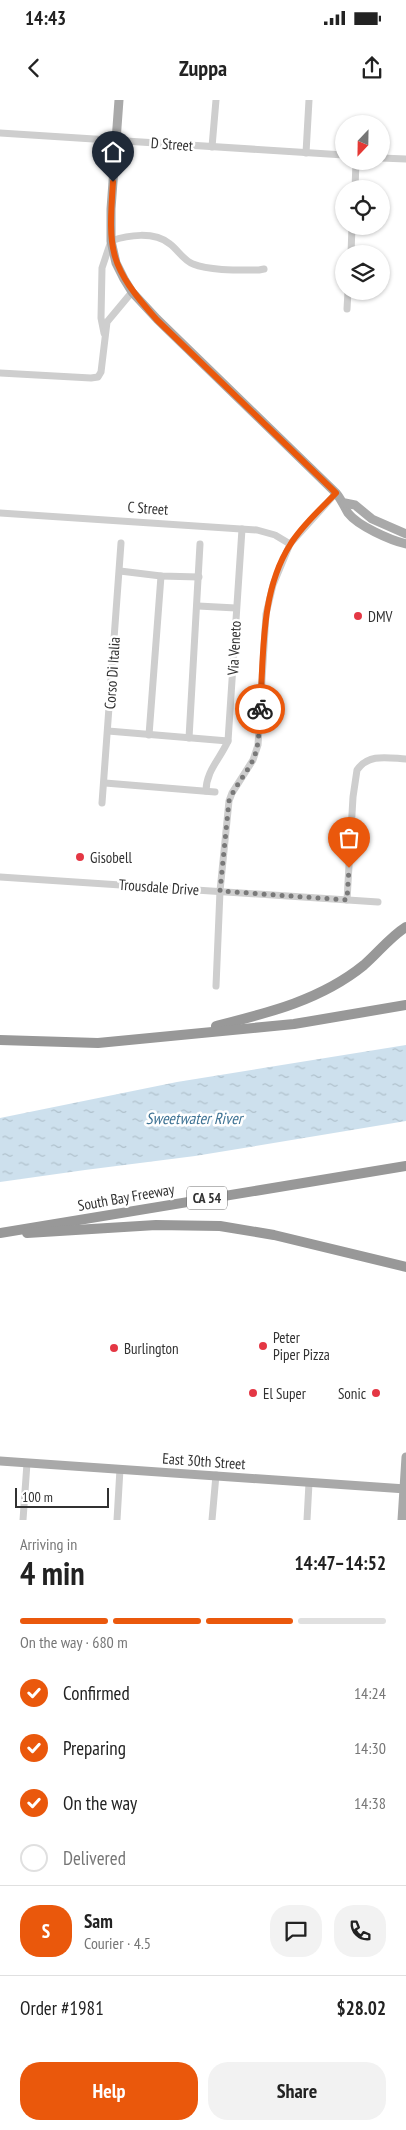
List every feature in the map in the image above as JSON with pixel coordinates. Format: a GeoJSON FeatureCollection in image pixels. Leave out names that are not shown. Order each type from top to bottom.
{"type":"FeatureCollection","features":[{"type":"Feature","properties":{"kind":"highway"},"geometry":{"type":"LineString","coordinates":[[184,1034],[297,1004],[332,986],[363,966],[398,932],[406,927]]}},
{"type":"Feature","properties":{"kind":"highway"},"geometry":{"type":"LineString","coordinates":[[0,1040],[98,1043],[294,1024],[406,1005]]}},
{"type":"Feature","properties":{"kind":"highway","name":"South Bay Freeway"},"geometry":{"type":"LineString","coordinates":[[4,1232],[406,1166]]}},
{"type":"Feature","properties":{"kind":"highway"},"geometry":{"type":"LineString","coordinates":[[4,1232],[34,1234],[156,1225],[220,1226],[274,1235],[406,1267]]}},
{"type":"Feature","properties":{"kind":"main road"},"geometry":{"type":"LineString","coordinates":[[119,100],[111,241],[116,263],[132,292],[157,320],[336,493],[345,503],[348,513],[390,540],[406,544]]}},
{"type":"Feature","properties":{"kind":"main road"},"geometry":{"type":"LineString","coordinates":[[345,503],[355,506],[372,519],[406,534]]}},
{"type":"Feature","properties":{"kind":"main road"},"geometry":{"type":"LineString","coordinates":[[402,1520],[406,1457]]}},
{"type":"Feature","properties":{"kind":"main road","name":"East 30th Street"},"geometry":{"type":"LineString","coordinates":[[0,1461],[405,1489]]}},
{"type":"Feature","properties":{"kind":"street"},"geometry":{"type":"LineString","coordinates":[[212,147],[216,100]]}},
{"type":"Feature","properties":{"kind":"street"},"geometry":{"type":"LineString","coordinates":[[306,153],[309,100]]}},
{"type":"Feature","properties":{"kind":"street","name":"D Street"},"geometry":{"type":"LineString","coordinates":[[0,133],[335,155]]}},
{"type":"Feature","properties":{"kind":"street"},"geometry":{"type":"LineString","coordinates":[[390,158],[406,159]]}},
{"type":"Feature","properties":{"kind":"street"},"geometry":{"type":"LineString","coordinates":[[104,333],[101,318],[102,268],[111,241],[125,236],[152,236],[165,240],[193,264],[208,268],[264,269]]}},
{"type":"Feature","properties":{"kind":"street"},"geometry":{"type":"LineString","coordinates":[[0,373],[98,377],[101,372],[104,333],[110,316],[132,292]]}},
{"type":"Feature","properties":{"kind":"street"},"geometry":{"type":"LineString","coordinates":[[348,300],[348,309]]}},
{"type":"Feature","properties":{"kind":"street"},"geometry":{"type":"LineString","coordinates":[[216,986],[220,891],[229,801],[253,760],[258,745],[266,614],[273,585],[290,544],[336,493]]}},
{"type":"Feature","properties":{"kind":"street","name":"C Street"},"geometry":{"type":"LineString","coordinates":[[0,513],[242,529],[270,532],[290,544]]}},
{"type":"Feature","properties":{"kind":"street","name":"Via Veneto"},"geometry":{"type":"LineString","coordinates":[[206,791],[208,774],[223,753],[228,741],[242,529]]}},
{"type":"Feature","properties":{"kind":"street","name":"Corso Di Italia"},"geometry":{"type":"LineString","coordinates":[[102,803],[121,543]]}},
{"type":"Feature","properties":{"kind":"street"},"geometry":{"type":"LineString","coordinates":[[189,738],[198,606],[200,544]]}},
{"type":"Feature","properties":{"kind":"street"},"geometry":{"type":"LineString","coordinates":[[120,571],[161,576],[199,577]]}},
{"type":"Feature","properties":{"kind":"street"},"geometry":{"type":"LineString","coordinates":[[149,735],[161,576]]}},
{"type":"Feature","properties":{"kind":"street"},"geometry":{"type":"LineString","coordinates":[[198,606],[236,608]]}},
{"type":"Feature","properties":{"kind":"street"},"geometry":{"type":"LineString","coordinates":[[108,731],[228,741]]}},
{"type":"Feature","properties":{"kind":"street"},"geometry":{"type":"LineString","coordinates":[[347,900],[354,790],[358,770],[360,766],[378,757],[406,759]]}},
{"type":"Feature","properties":{"kind":"street"},"geometry":{"type":"LineString","coordinates":[[104,783],[215,792]]}},
{"type":"Feature","properties":{"kind":"street","name":"Trousdale Drive"},"geometry":{"type":"LineString","coordinates":[[0,877],[378,902]]}},
{"type":"Feature","properties":{"kind":"street"},"geometry":{"type":"LineString","coordinates":[[23,1520],[27,1463]]}},
{"type":"Feature","properties":{"kind":"street"},"geometry":{"type":"LineString","coordinates":[[117,1520],[120,1469]]}},
{"type":"Feature","properties":{"kind":"street"},"geometry":{"type":"LineString","coordinates":[[212,1520],[216,1476]]}},
{"type":"Feature","properties":{"kind":"street"},"geometry":{"type":"LineString","coordinates":[[307,1520],[310,1483]]}},
{"type":"Feature","properties":{"kind":"water","name":"Sweetwater River"},"geometry":{"type":"Polygon","coordinates":[[[406,1045],[406,1121],[195,1156],[0,1182],[0,1118],[177,1082],[406,1045]]]}},
{"type":"Feature","properties":{"kind":"way so far"},"geometry":{"type":"LineString","coordinates":[[260,709],[258,745],[253,760],[229,801],[220,891],[347,900],[349,868]]}},
{"type":"Feature","properties":{"kind":"place","name":"DMV"},"geometry":{"type":"Point","coordinates":[358,616]}},
{"type":"Feature","properties":{"kind":"place","name":"Gisobell"},"geometry":{"type":"Point","coordinates":[80,857]}},
{"type":"Feature","properties":{"kind":"place","name":"Peter Piper Pizza"},"geometry":{"type":"Point","coordinates":[263,1346]}},
{"type":"Feature","properties":{"kind":"place","name":"Burlington"},"geometry":{"type":"Point","coordinates":[114,1348]}},
{"type":"Feature","properties":{"kind":"place","name":"El Super"},"geometry":{"type":"Point","coordinates":[253,1393]}},
{"type":"Feature","properties":{"kind":"place","name":"Sonic"},"geometry":{"type":"Point","coordinates":[376,1393]}},
{"type":"Feature","properties":{"kind":"route"},"geometry":{"type":"LineString","coordinates":[[113,182],[111,241],[116,263],[132,292],[157,320],[170,330],[336,493],[290,544],[273,585],[266,614],[260,709]]}}]}
